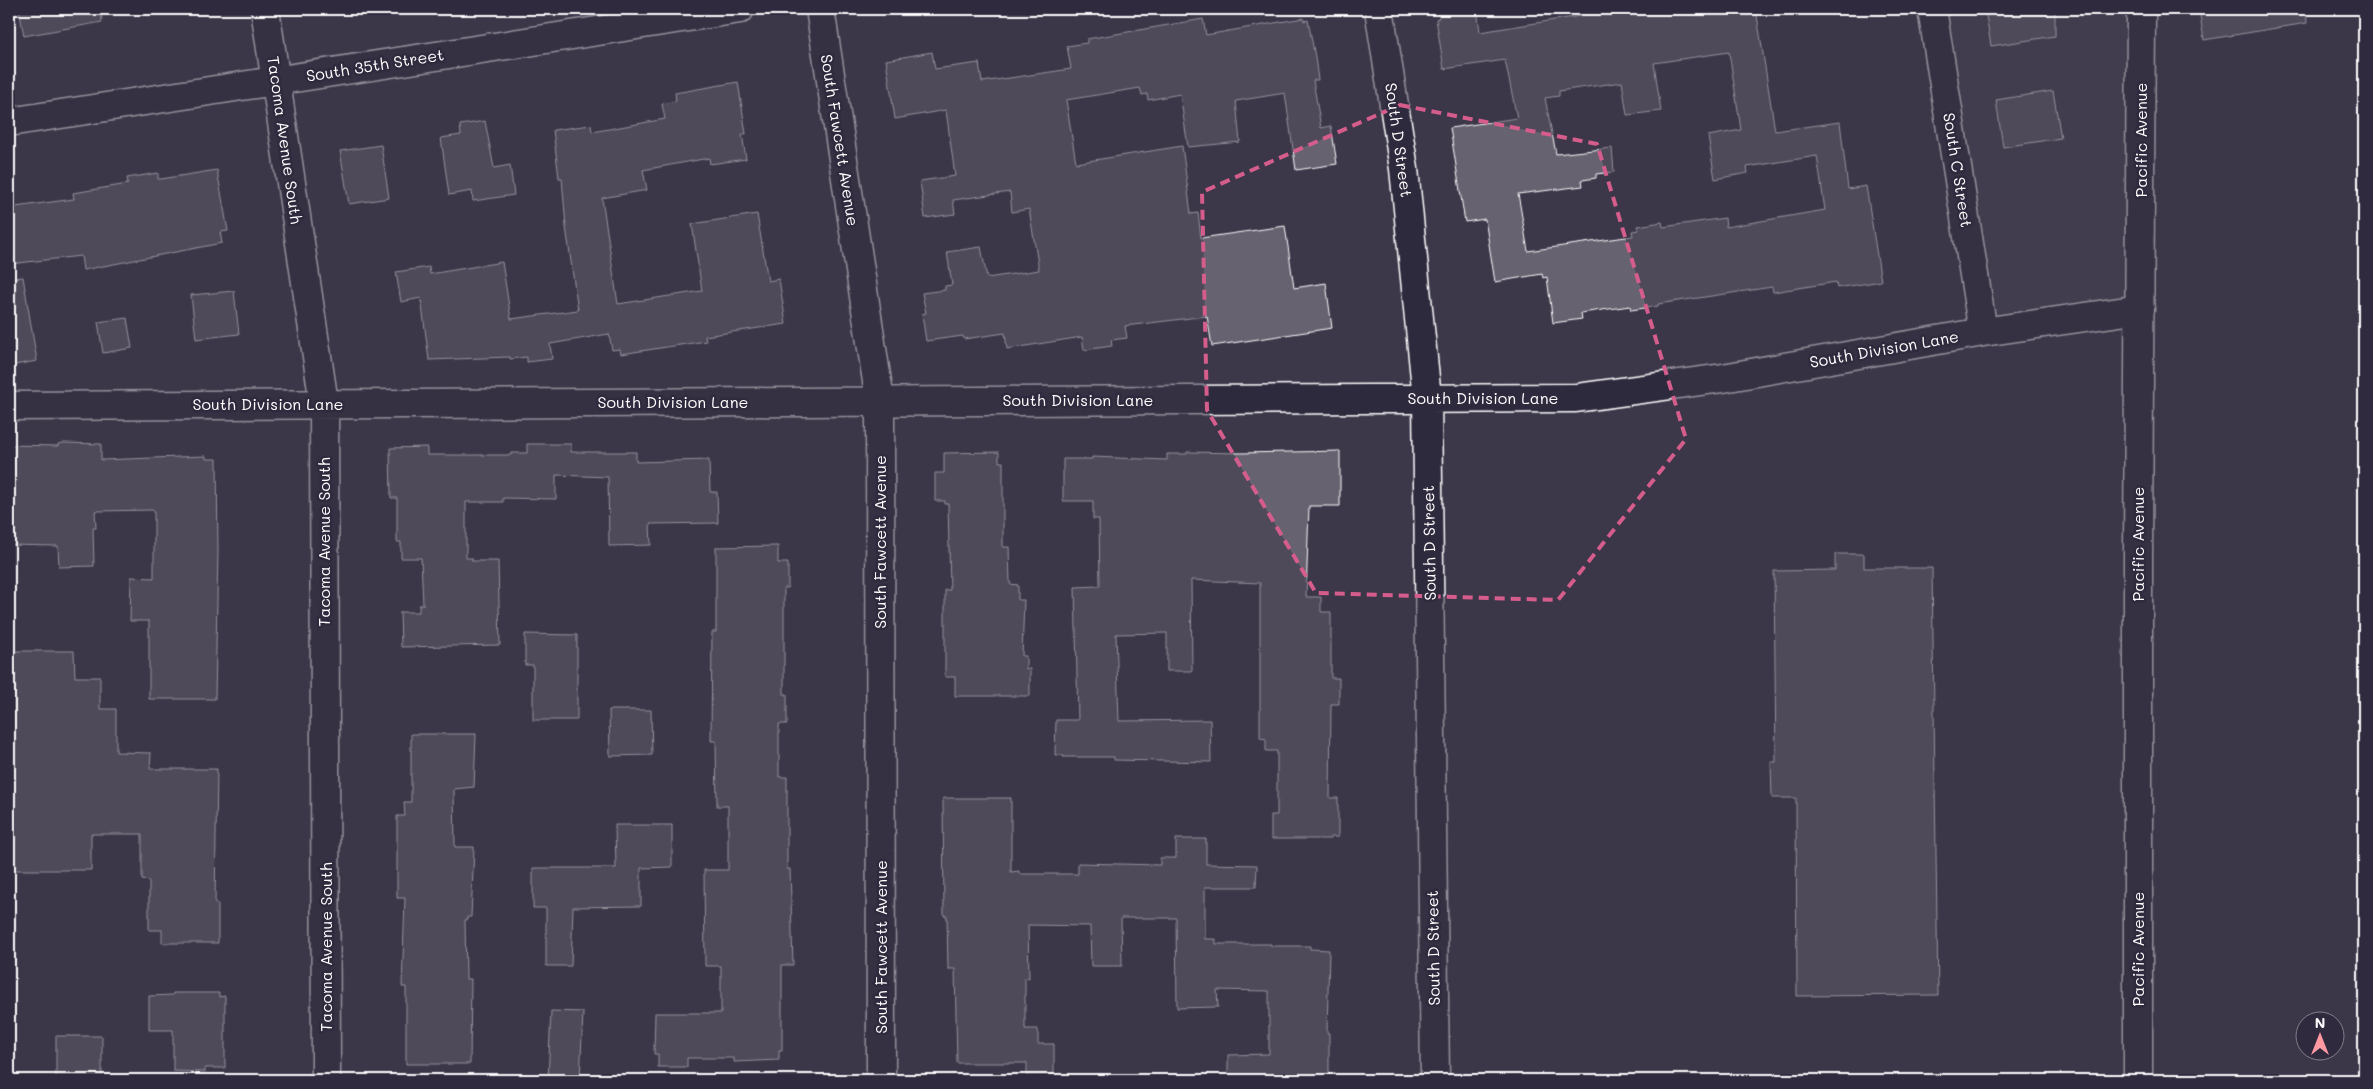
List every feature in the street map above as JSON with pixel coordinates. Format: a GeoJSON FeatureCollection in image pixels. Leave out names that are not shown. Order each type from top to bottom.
{"type":"FeatureCollection","features":[{"type":"Feature","properties":{"kind":"street","name":"Tacoma Avenue South"},"geometry":{"type":"LineString","coordinates":[[265,9],[324,403],[326,1080]]}},
{"type":"Feature","properties":{"kind":"street","name":"South 35th Street"},"geometry":{"type":"LineString","coordinates":[[9,122],[740,9]]}},
{"type":"Feature","properties":{"kind":"street","name":"South Fawcett Avenue"},"geometry":{"type":"LineString","coordinates":[[820,9],[880,401],[881,1080]]}},
{"type":"Feature","properties":{"kind":"street","name":"South D Street"},"geometry":{"type":"LineString","coordinates":[[1379,9],[1404,169],[1427,398],[1435,1080]]}},
{"type":"Feature","properties":{"kind":"street","name":"South C Street"},"geometry":{"type":"LineString","coordinates":[[1932,9],[1983,332]]}},
{"type":"Feature","properties":{"kind":"street","name":"Pacific Avenue"},"geometry":{"type":"LineString","coordinates":[[2138,1080],[2142,9]]}},
{"type":"Feature","properties":{"kind":"street","name":"South Division Lane"},"geometry":{"type":"LineString","coordinates":[[9,406],[1576,398],[1723,378],[1983,332],[2140,309]]}},
{"type":"Feature","properties":{"kind":"highlighted area"},"geometry":{"type":"Polygon","coordinates":[[[1400,105],[1597,144],[1686,439],[1558,600],[1316,593],[1207,410],[1202,192],[1400,105]]]}},
{"type":"Feature","properties":{"kind":"shaded area"},"geometry":{"type":"Polygon","coordinates":[[[1932,9],[2141,9],[2140,309],[1983,332],[1932,9]]]}},
{"type":"Feature","properties":{"kind":"building"},"geometry":{"type":"Polygon","coordinates":[[[19,9],[101,9],[102,22],[24,36],[19,9]]]}},
{"type":"Feature","properties":{"kind":"building"},"geometry":{"type":"Polygon","coordinates":[[[1438,9],[1477,9],[1480,32],[1580,16],[1579,9],[1756,9],[1775,131],[1840,122],[1848,189],[1866,186],[1881,281],[1837,288],[1836,282],[1773,292],[1772,287],[1658,304],[1658,306],[1631,310],[1630,306],[1581,313],[1582,319],[1553,323],[1547,277],[1543,278],[1542,274],[1495,282],[1485,219],[1465,222],[1450,128],[1517,118],[1505,60],[1444,69],[1436,19],[1439,18],[1438,9]],[[1729,52],[1654,63],[1661,111],[1627,115],[1622,82],[1559,91],[1559,96],[1545,98],[1556,154],[1612,148],[1614,172],[1596,174],[1596,178],[1582,180],[1583,186],[1518,194],[1528,251],[1633,236],[1632,231],[1639,230],[1638,226],[1662,222],[1663,227],[1725,218],[1726,227],[1825,210],[1817,156],[1747,167],[1748,173],[1715,179],[1708,136],[1741,130],[1729,52]]]}},
{"type":"Feature","properties":{"kind":"building"},"geometry":{"type":"Polygon","coordinates":[[[1985,9],[2055,9],[2055,36],[1991,46],[1985,9]]]}},
{"type":"Feature","properties":{"kind":"building"},"geometry":{"type":"Polygon","coordinates":[[[2199,9],[2306,9],[2307,23],[2204,40],[2199,9]]]}},
{"type":"Feature","properties":{"kind":"building"},"geometry":{"type":"Polygon","coordinates":[[[1303,18],[1304,21],[1308,20],[1315,57],[1318,80],[1313,80],[1321,128],[1331,126],[1337,164],[1296,170],[1285,93],[1236,101],[1240,142],[1188,147],[1180,94],[1148,100],[1147,94],[1142,95],[1140,88],[1066,100],[1076,163],[1182,146],[1191,214],[1198,213],[1201,238],[1285,226],[1294,288],[1326,283],[1332,328],[1212,346],[1207,316],[1125,326],[1127,338],[1111,340],[1112,346],[1084,350],[1082,337],[1007,349],[1005,333],[964,339],[963,336],[926,341],[922,314],[926,313],[922,293],[945,290],[945,286],[952,285],[947,252],[981,247],[987,278],[1039,270],[1029,209],[1012,212],[1010,192],[953,200],[955,214],[925,218],[920,181],[955,176],[946,110],[895,119],[886,60],[932,52],[935,69],[979,63],[982,82],[1071,69],[1067,46],[1087,43],[1087,39],[1203,19],[1206,35],[1303,18]]]}},
{"type":"Feature","properties":{"kind":"building"},"geometry":{"type":"Polygon","coordinates":[[[738,82],[746,134],[742,134],[746,159],[710,164],[709,158],[643,170],[647,190],[602,198],[618,304],[702,291],[692,224],[757,214],[768,281],[779,279],[786,324],[705,336],[706,341],[621,354],[620,349],[612,350],[609,334],[550,344],[552,359],[527,362],[527,357],[429,360],[421,298],[401,302],[396,272],[429,267],[430,274],[502,262],[511,319],[578,310],[566,227],[562,178],[559,178],[553,130],[591,125],[592,132],[665,119],[662,104],[676,101],[675,93],[738,82]]]}},
{"type":"Feature","properties":{"kind":"building"},"geometry":{"type":"Polygon","coordinates":[[[2053,91],[2061,138],[2003,147],[1996,100],[2053,91]]]}},
{"type":"Feature","properties":{"kind":"building"},"geometry":{"type":"Polygon","coordinates":[[[485,121],[494,168],[510,165],[514,195],[473,201],[472,191],[449,195],[441,138],[461,135],[460,125],[485,121]]]}},
{"type":"Feature","properties":{"kind":"building"},"geometry":{"type":"Polygon","coordinates":[[[381,145],[389,198],[349,204],[340,151],[381,145]]]}},
{"type":"Feature","properties":{"kind":"building"},"geometry":{"type":"Polygon","coordinates":[[[217,170],[228,231],[220,232],[222,243],[83,270],[81,256],[9,264],[9,212],[16,211],[15,207],[74,199],[73,193],[128,184],[127,178],[158,173],[158,179],[161,179],[217,170]]]}},
{"type":"Feature","properties":{"kind":"building"},"geometry":{"type":"Polygon","coordinates":[[[23,277],[37,361],[9,366],[9,278],[23,277]]]}},
{"type":"Feature","properties":{"kind":"building"},"geometry":{"type":"Polygon","coordinates":[[[234,291],[239,334],[196,339],[191,295],[234,291]]]}},
{"type":"Feature","properties":{"kind":"building"},"geometry":{"type":"Polygon","coordinates":[[[127,318],[132,348],[103,353],[98,322],[127,318]]]}},
{"type":"Feature","properties":{"kind":"building"},"geometry":{"type":"Polygon","coordinates":[[[58,444],[101,444],[101,460],[206,456],[206,459],[217,459],[218,551],[215,699],[149,699],[149,621],[130,621],[131,577],[154,578],[154,510],[95,511],[96,528],[93,528],[94,566],[59,567],[58,546],[9,545],[9,445],[58,446],[58,444]]]}},
{"type":"Feature","properties":{"kind":"building"},"geometry":{"type":"Polygon","coordinates":[[[527,444],[571,444],[571,452],[636,452],[636,462],[709,460],[710,492],[717,492],[718,523],[650,524],[651,545],[609,546],[608,477],[556,475],[556,499],[503,498],[503,502],[466,502],[466,558],[472,558],[472,561],[498,561],[500,645],[401,647],[400,612],[419,612],[419,605],[423,605],[421,558],[401,558],[401,542],[397,542],[397,498],[391,498],[390,448],[427,447],[427,455],[511,455],[511,453],[527,453],[527,444]]]}},
{"type":"Feature","properties":{"kind":"building"},"geometry":{"type":"Polygon","coordinates":[[[1340,451],[1340,506],[1309,506],[1306,597],[1321,597],[1321,612],[1331,612],[1331,678],[1339,678],[1339,704],[1331,704],[1330,798],[1338,798],[1338,837],[1330,837],[1330,839],[1271,839],[1271,815],[1277,815],[1277,751],[1266,751],[1266,739],[1260,738],[1260,583],[1191,580],[1192,671],[1167,671],[1167,633],[1116,634],[1119,721],[1210,720],[1211,762],[1114,760],[1114,757],[1063,757],[1063,755],[1055,755],[1056,720],[1078,720],[1075,587],[1100,586],[1099,519],[1093,519],[1093,501],[1063,501],[1063,459],[1092,459],[1092,457],[1167,460],[1167,454],[1187,454],[1187,452],[1340,451]]]}},
{"type":"Feature","properties":{"kind":"building"},"geometry":{"type":"Polygon","coordinates":[[[999,452],[999,462],[1003,462],[1003,547],[1009,547],[1010,584],[1018,585],[1018,600],[1024,600],[1022,656],[1026,656],[1026,669],[1030,669],[1030,696],[955,696],[955,677],[945,677],[945,590],[950,590],[948,504],[945,504],[945,501],[935,501],[935,473],[944,473],[944,453],[999,452]]]}},
{"type":"Feature","properties":{"kind":"building"},"geometry":{"type":"Polygon","coordinates":[[[778,546],[778,563],[788,563],[788,588],[784,588],[784,694],[787,694],[787,724],[779,724],[779,777],[787,777],[787,869],[790,869],[793,965],[782,965],[782,1050],[779,1050],[779,1060],[734,1062],[734,1058],[687,1058],[687,1067],[658,1067],[658,1054],[654,1054],[655,1013],[721,1013],[721,966],[705,966],[704,870],[728,870],[728,806],[717,806],[716,741],[711,741],[712,632],[716,632],[716,547],[778,546]]]}},
{"type":"Feature","properties":{"kind":"building"},"geometry":{"type":"Polygon","coordinates":[[[1835,554],[1864,554],[1864,568],[1932,568],[1938,995],[1797,996],[1796,798],[1772,798],[1771,762],[1776,762],[1774,571],[1835,570],[1835,554]]]}},
{"type":"Feature","properties":{"kind":"building"},"geometry":{"type":"Polygon","coordinates":[[[525,634],[577,635],[577,720],[533,720],[533,665],[525,665],[525,634]]]}},
{"type":"Feature","properties":{"kind":"building"},"geometry":{"type":"Polygon","coordinates":[[[9,651],[74,651],[75,677],[100,677],[100,709],[116,709],[116,752],[151,753],[150,769],[217,769],[215,904],[218,904],[218,943],[162,943],[162,930],[149,930],[149,881],[142,880],[142,834],[91,834],[91,870],[9,870],[9,651]]]}},
{"type":"Feature","properties":{"kind":"building"},"geometry":{"type":"Polygon","coordinates":[[[609,710],[651,710],[652,755],[610,756],[609,710]]]}},
{"type":"Feature","properties":{"kind":"building"},"geometry":{"type":"Polygon","coordinates":[[[411,734],[476,734],[474,787],[454,789],[455,847],[474,847],[471,917],[467,917],[467,920],[465,920],[466,979],[471,979],[470,1064],[406,1064],[406,987],[402,987],[405,898],[397,898],[397,816],[405,816],[404,802],[411,802],[411,734]]]}},
{"type":"Feature","properties":{"kind":"building"},"geometry":{"type":"Polygon","coordinates":[[[943,798],[1011,798],[1011,872],[1019,871],[1019,874],[1078,874],[1078,863],[1160,865],[1160,858],[1176,858],[1176,839],[1206,839],[1206,864],[1257,865],[1256,887],[1205,887],[1205,939],[1216,939],[1216,944],[1310,946],[1310,949],[1329,950],[1327,1033],[1329,1033],[1329,1080],[1228,1080],[1228,1055],[1269,1054],[1269,991],[1217,990],[1218,1007],[1177,1008],[1176,918],[1121,918],[1122,966],[1091,966],[1090,926],[1028,925],[1029,978],[1025,978],[1025,1029],[1038,1029],[1038,1044],[1054,1044],[1054,1080],[1027,1080],[1027,1063],[957,1063],[955,969],[948,969],[947,916],[944,916],[943,798]]]}},
{"type":"Feature","properties":{"kind":"building"},"geometry":{"type":"Polygon","coordinates":[[[615,825],[672,825],[672,867],[641,868],[641,906],[573,907],[571,966],[546,966],[546,908],[533,908],[533,868],[616,868],[615,825]]]}},
{"type":"Feature","properties":{"kind":"building"},"geometry":{"type":"Polygon","coordinates":[[[173,993],[219,993],[219,997],[225,996],[225,1068],[205,1068],[205,1072],[173,1071],[173,1030],[149,1030],[149,996],[173,995],[173,993]]]}},
{"type":"Feature","properties":{"kind":"building"},"geometry":{"type":"Polygon","coordinates":[[[551,1011],[583,1012],[580,1080],[548,1080],[551,1011]]]}},
{"type":"Feature","properties":{"kind":"building"},"geometry":{"type":"Polygon","coordinates":[[[56,1036],[102,1036],[102,1080],[56,1080],[56,1036]]]}}]}
